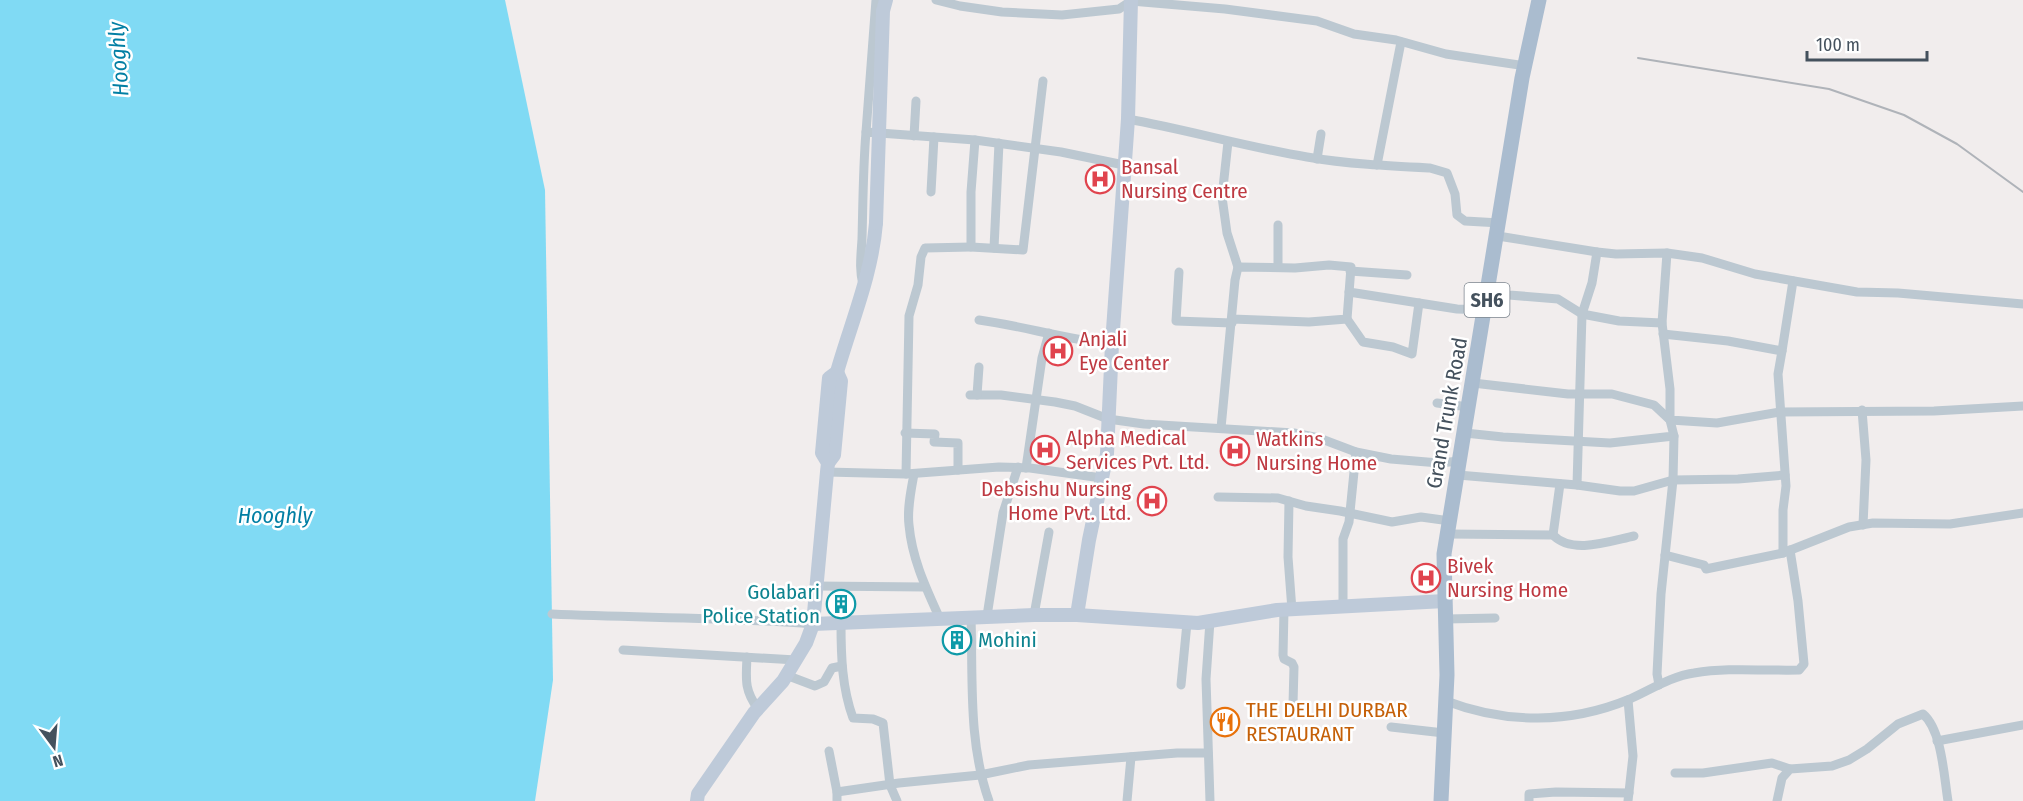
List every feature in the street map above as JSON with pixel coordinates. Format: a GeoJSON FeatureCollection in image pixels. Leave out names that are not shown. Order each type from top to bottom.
{"type":"FeatureCollection","features":[{"type":"Feature","properties":{"kind":"main road","name":"Grand Trunk Road"},"geometry":{"type":"LineString","coordinates":[[1441,801],[1446,700],[1444,554],[1539,0]]}},
{"type":"Feature","properties":{"kind":"street"},"geometry":{"type":"LineString","coordinates":[[863,285],[859,270],[876,0]]}},
{"type":"Feature","properties":{"kind":"street"},"geometry":{"type":"LineString","coordinates":[[697,801],[698,794],[719,762],[796,660],[813,624],[827,468],[834,455],[841,381],[837,372],[871,260],[876,223],[883,11],[886,0]]}},
{"type":"Feature","properties":{"kind":"street"},"geometry":{"type":"LineString","coordinates":[[936,0],[1002,12],[1062,15],[1119,9],[1131,1],[1226,9],[1317,21],[1354,34],[1401,42],[1446,54],[1526,66]]}},
{"type":"Feature","properties":{"kind":"street"},"geometry":{"type":"LineString","coordinates":[[1077,615],[1089,540],[1107,454],[1112,344],[1128,119],[1131,1]]}},
{"type":"Feature","properties":{"kind":"street"},"geometry":{"type":"LineString","coordinates":[[1377,165],[1401,42]]}},
{"type":"Feature","properties":{"kind":"street"},"geometry":{"type":"LineString","coordinates":[[940,619],[925,587],[914,553],[908,523],[910,474],[905,433],[909,316],[918,285],[921,257],[925,248],[971,247],[1023,250],[1043,81]]}},
{"type":"Feature","properties":{"kind":"street"},"geometry":{"type":"LineString","coordinates":[[914,136],[916,101]]}},
{"type":"Feature","properties":{"kind":"street"},"geometry":{"type":"LineString","coordinates":[[1128,119],[1317,159],[1430,168],[1447,173],[1455,194],[1457,215],[1465,221],[1597,252],[1667,253],[1702,258],[1755,274],[1857,292],[1898,293],[2023,304]]}},
{"type":"Feature","properties":{"kind":"street"},"geometry":{"type":"LineString","coordinates":[[866,132],[999,143],[1124,165]]}},
{"type":"Feature","properties":{"kind":"street"},"geometry":{"type":"LineString","coordinates":[[1317,159],[1321,134]]}},
{"type":"Feature","properties":{"kind":"street"},"geometry":{"type":"LineString","coordinates":[[931,192],[934,137]]}},
{"type":"Feature","properties":{"kind":"street"},"geometry":{"type":"LineString","coordinates":[[971,247],[971,192],[975,140]]}},
{"type":"Feature","properties":{"kind":"street"},"geometry":{"type":"LineString","coordinates":[[1221,428],[1238,267],[1227,233],[1222,197],[1228,142]]}},
{"type":"Feature","properties":{"kind":"street"},"geometry":{"type":"LineString","coordinates":[[994,248],[999,143]]}},
{"type":"Feature","properties":{"kind":"street"},"geometry":{"type":"LineString","coordinates":[[1278,225],[1278,267]]}},
{"type":"Feature","properties":{"kind":"street"},"geometry":{"type":"LineString","coordinates":[[1577,485],[1582,314],[1592,283],[1597,252]]}},
{"type":"Feature","properties":{"kind":"street"},"geometry":{"type":"LineString","coordinates":[[1659,685],[1657,674],[1661,594],[1673,480],[1674,436],[1670,420],[1670,389],[1662,323],[1667,253]]}},
{"type":"Feature","properties":{"kind":"street"},"geometry":{"type":"LineString","coordinates":[[1238,267],[1329,265],[1351,267],[1347,319],[1363,342],[1393,347],[1412,354],[1419,303]]}},
{"type":"Feature","properties":{"kind":"street"},"geometry":{"type":"LineString","coordinates":[[1350,271],[1407,275]]}},
{"type":"Feature","properties":{"kind":"street"},"geometry":{"type":"LineString","coordinates":[[1179,272],[1176,321],[1309,322],[1347,319]]}},
{"type":"Feature","properties":{"kind":"street"},"geometry":{"type":"LineString","coordinates":[[1446,700],[1491,714],[1530,719],[1579,714],[1628,700],[1692,673],[1731,669],[1800,670],[1803,668],[1798,601],[1786,552],[1783,510],[1786,486],[1784,430],[1780,412],[1778,374],[1793,281]]}},
{"type":"Feature","properties":{"kind":"street"},"geometry":{"type":"LineString","coordinates":[[1349,292],[1457,309],[1485,310]]}},
{"type":"Feature","properties":{"kind":"street"},"geometry":{"type":"LineString","coordinates":[[1488,292],[1558,299],[1582,314],[1619,321],[1662,323]]}},
{"type":"Feature","properties":{"kind":"street"},"geometry":{"type":"LineString","coordinates":[[979,320],[1018,326],[1078,341],[1112,344]]}},
{"type":"Feature","properties":{"kind":"street"},"geometry":{"type":"LineString","coordinates":[[987,616],[1003,513],[1022,467],[1037,400],[1042,358],[1049,333]]}},
{"type":"Feature","properties":{"kind":"street"},"geometry":{"type":"LineString","coordinates":[[1663,334],[1728,341],[1782,351]]}},
{"type":"Feature","properties":{"kind":"street"},"geometry":{"type":"LineString","coordinates":[[979,367],[974,395],[1001,394],[1075,406],[1108,419],[1144,424],[1294,433],[1319,438],[1356,452],[1391,459],[1439,463],[1560,484],[1634,491],[1673,480],[1738,479],[1785,475]]}},
{"type":"Feature","properties":{"kind":"street"},"geometry":{"type":"LineString","coordinates":[[1473,383],[1578,394],[1612,394],[1654,405],[1670,420],[1717,423],[1780,412],[1954,411],[2023,406]]}},
{"type":"Feature","properties":{"kind":"street"},"geometry":{"type":"LineString","coordinates":[[1437,403],[1469,407]]}},
{"type":"Feature","properties":{"kind":"street"},"geometry":{"type":"LineString","coordinates":[[1862,410],[1866,460],[1863,525]]}},
{"type":"Feature","properties":{"kind":"street"},"geometry":{"type":"LineString","coordinates":[[905,433],[934,434],[933,442],[958,443],[958,470]]}},
{"type":"Feature","properties":{"kind":"street"},"geometry":{"type":"LineString","coordinates":[[1465,433],[1610,442],[1674,436]]}},
{"type":"Feature","properties":{"kind":"street"},"geometry":{"type":"LineString","coordinates":[[1343,607],[1343,539],[1350,512],[1356,452]]}},
{"type":"Feature","properties":{"kind":"street"},"geometry":{"type":"LineString","coordinates":[[827,468],[910,474],[1022,467],[1102,478]]}},
{"type":"Feature","properties":{"kind":"street"},"geometry":{"type":"LineString","coordinates":[[1553,536],[1560,484]]}},
{"type":"Feature","properties":{"kind":"street"},"geometry":{"type":"LineString","coordinates":[[1218,497],[1278,498],[1306,506],[1350,512],[1392,522],[1422,518],[1449,527],[1553,536],[1565,545],[1594,544],[1634,536]]}},
{"type":"Feature","properties":{"kind":"street"},"geometry":{"type":"LineString","coordinates":[[1289,501],[1288,610],[1283,655],[1294,667],[1293,704]]}},
{"type":"Feature","properties":{"kind":"street"},"geometry":{"type":"LineString","coordinates":[[1665,555],[1704,565],[1706,569],[1786,552],[1850,527],[1873,523],[1950,524],[2023,513]]}},
{"type":"Feature","properties":{"kind":"street"},"geometry":{"type":"LineString","coordinates":[[1034,615],[1049,532]]}},
{"type":"Feature","properties":{"kind":"street"},"geometry":{"type":"LineString","coordinates":[[815,586],[925,587]]}},
{"type":"Feature","properties":{"kind":"street"},"geometry":{"type":"LineString","coordinates":[[552,614],[754,619],[813,624],[987,616],[1077,615],[1187,623],[1288,610],[1445,601]]}},
{"type":"Feature","properties":{"kind":"street"},"geometry":{"type":"LineString","coordinates":[[971,617],[974,732],[980,776],[989,801]]}},
{"type":"Feature","properties":{"kind":"street"},"geometry":{"type":"LineString","coordinates":[[1446,619],[1495,618]]}},
{"type":"Feature","properties":{"kind":"street"},"geometry":{"type":"LineString","coordinates":[[1210,621],[1206,679],[1210,801]]}},
{"type":"Feature","properties":{"kind":"street"},"geometry":{"type":"LineString","coordinates":[[1181,685],[1187,623]]}},
{"type":"Feature","properties":{"kind":"street"},"geometry":{"type":"LineString","coordinates":[[841,624],[842,666],[849,707],[854,718],[873,718],[883,723],[890,785],[897,801]]}},
{"type":"Feature","properties":{"kind":"street"},"geometry":{"type":"LineString","coordinates":[[623,650],[796,660]]}},
{"type":"Feature","properties":{"kind":"street"},"geometry":{"type":"LineString","coordinates":[[747,657],[746,686],[758,709]]}},
{"type":"Feature","properties":{"kind":"street"},"geometry":{"type":"LineString","coordinates":[[786,675],[816,686],[824,682],[832,668],[842,666]]}},
{"type":"Feature","properties":{"kind":"street"},"geometry":{"type":"LineString","coordinates":[[1529,801],[1529,794],[1556,792],[1629,797],[1633,756],[1628,700]]}},
{"type":"Feature","properties":{"kind":"street"},"geometry":{"type":"LineString","coordinates":[[1675,773],[1703,773],[1772,763],[1790,769],[1832,766],[1849,760],[1867,749],[1898,724],[1923,714],[1929,719],[1937,741],[1948,801]]}},
{"type":"Feature","properties":{"kind":"street"},"geometry":{"type":"LineString","coordinates":[[1937,741],[2023,725]]}},
{"type":"Feature","properties":{"kind":"street"},"geometry":{"type":"LineString","coordinates":[[1391,727],[1444,733]]}},
{"type":"Feature","properties":{"kind":"street"},"geometry":{"type":"LineString","coordinates":[[829,751],[837,797],[890,785],[980,776],[1029,765],[1177,753],[1208,753]]}},
{"type":"Feature","properties":{"kind":"street"},"geometry":{"type":"LineString","coordinates":[[1126,801],[1131,757]]}},
{"type":"Feature","properties":{"kind":"street"},"geometry":{"type":"LineString","coordinates":[[1777,801],[1782,778],[1790,769]]}},
{"type":"Feature","properties":{"kind":"water","name":"Hooghly"},"geometry":{"type":"Polygon","coordinates":[[[0,0],[505,0],[545,190],[553,680],[535,801],[0,801],[0,0]]]}},
{"type":"Feature","properties":{"kind":"railway"},"geometry":{"type":"LineString","coordinates":[[1638,58],[1829,89],[1904,115],[1957,144],[2023,192]]}},
{"type":"Feature","properties":{"kind":"place","name":"Bansal Nursing Centre"},"geometry":{"type":"Point","coordinates":[1100,179]}},
{"type":"Feature","properties":{"kind":"place","name":"Anjali Eye Center"},"geometry":{"type":"Point","coordinates":[1058,351]}},
{"type":"Feature","properties":{"kind":"place","name":"Alpha Medical Services Pvt. Ltd."},"geometry":{"type":"Point","coordinates":[1045,450]}},
{"type":"Feature","properties":{"kind":"place","name":"Watkins Nursing Home"},"geometry":{"type":"Point","coordinates":[1235,451]}},
{"type":"Feature","properties":{"kind":"place","name":"Debsishu Nursing Home Pvt. Ltd."},"geometry":{"type":"Point","coordinates":[1152,501]}},
{"type":"Feature","properties":{"kind":"place","name":"Bivek Nursing Home"},"geometry":{"type":"Point","coordinates":[1426,578]}},
{"type":"Feature","properties":{"kind":"place","name":"Golabari Police Station"},"geometry":{"type":"Point","coordinates":[841,604]}},
{"type":"Feature","properties":{"kind":"place","name":"Mohini"},"geometry":{"type":"Point","coordinates":[957,640]}},
{"type":"Feature","properties":{"kind":"place","name":"THE DELHI DURBAR RESTAURANT"},"geometry":{"type":"Point","coordinates":[1225,722]}}]}
